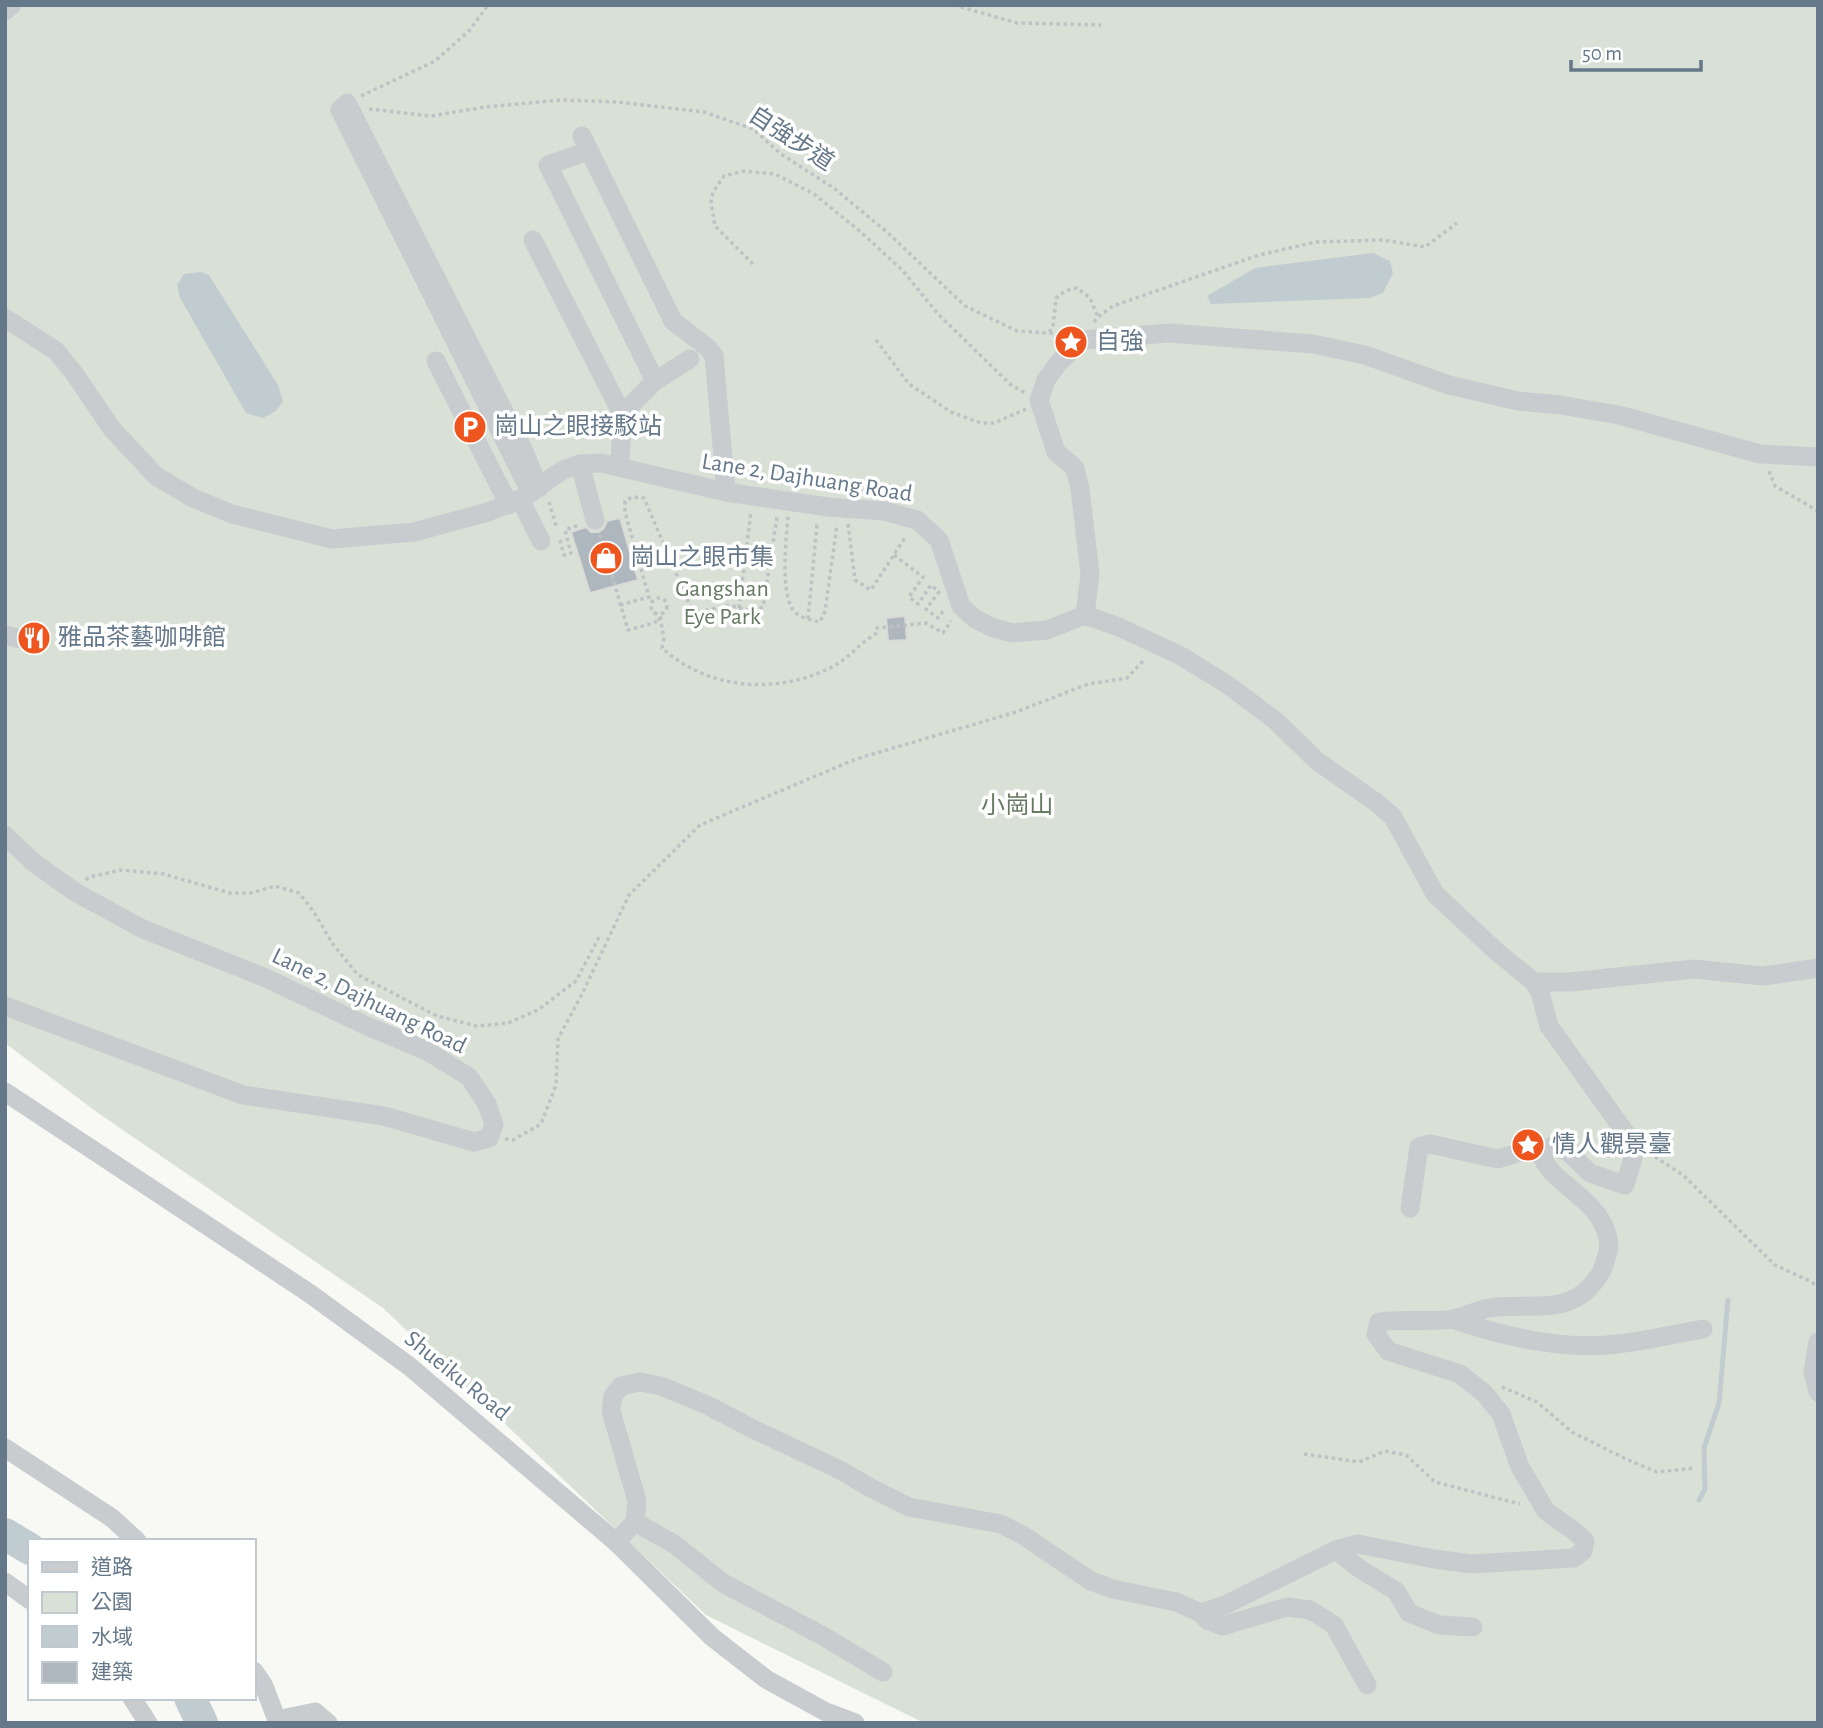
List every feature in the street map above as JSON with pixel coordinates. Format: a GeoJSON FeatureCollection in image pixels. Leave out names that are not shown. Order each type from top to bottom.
{"type":"FeatureCollection","features":[{"type":"Feature","properties":{"kind":"street"},"geometry":{"type":"LineString","coordinates":[[5,11],[12,5]]}},
{"type":"Feature","properties":{"kind":"street"},"geometry":{"type":"LineString","coordinates":[[347,103],[340,110],[529,494],[541,541]]}},
{"type":"Feature","properties":{"kind":"street"},"geometry":{"type":"LineString","coordinates":[[654,381],[548,165],[585,144],[673,321],[708,348],[714,356],[726,492]]}},
{"type":"Feature","properties":{"kind":"street"},"geometry":{"type":"LineString","coordinates":[[533,240],[622,414],[620,466]]}},
{"type":"Feature","properties":{"kind":"street","name":"Lane 2, Dajhuang Road"},"geometry":{"type":"LineString","coordinates":[[5,318],[56,351],[112,429],[156,476],[193,498],[232,513],[332,539],[414,532],[529,494],[564,470],[580,464],[601,463],[726,492],[828,507],[884,511],[917,520],[939,540],[961,606],[974,618],[991,627],[1012,633],[1048,629],[1085,615]]}},
{"type":"Feature","properties":{"kind":"street"},"geometry":{"type":"LineString","coordinates":[[1410,1208],[1419,1147],[1430,1144],[1498,1159],[1521,1152],[1541,1153],[1553,1146],[1568,1152],[1590,1173],[1625,1185],[1633,1158],[1632,1142],[1549,1026],[1540,992],[1534,982],[1435,894],[1393,817],[1317,761],[1276,721],[1228,685],[1181,656],[1119,627],[1085,615],[1090,574],[1080,489],[1075,468],[1056,452],[1039,400],[1046,380],[1059,362],[1083,340],[1169,333],[1314,344],[1365,355],[1450,385],[1518,401],[1619,415],[1760,454],[1818,457]]}},
{"type":"Feature","properties":{"kind":"street"},"geometry":{"type":"LineString","coordinates":[[622,414],[654,381],[690,359]]}},
{"type":"Feature","properties":{"kind":"street"},"geometry":{"type":"LineString","coordinates":[[436,361],[529,494]]}},
{"type":"Feature","properties":{"kind":"street"},"geometry":{"type":"LineString","coordinates":[[580,464],[595,520]]}},
{"type":"Feature","properties":{"kind":"street","name":"Lane 2, Dajhuang Road"},"geometry":{"type":"LineString","coordinates":[[5,835],[33,862],[75,892],[144,929],[266,978],[426,1051],[469,1077],[487,1104],[494,1125],[489,1138]]}},
{"type":"Feature","properties":{"kind":"street"},"geometry":{"type":"LineString","coordinates":[[1534,982],[1570,982],[1694,969],[1763,976],[1818,968]]}},
{"type":"Feature","properties":{"kind":"street"},"geometry":{"type":"LineString","coordinates":[[5,1006],[243,1095],[384,1116],[474,1142],[489,1138]]}},
{"type":"Feature","properties":{"kind":"street","name":"Shueiku Road"},"geometry":{"type":"LineString","coordinates":[[5,1092],[309,1293],[387,1350],[616,1542],[712,1637],[766,1679],[827,1713],[855,1723]]}},
{"type":"Feature","properties":{"kind":"street"},"geometry":{"type":"LineString","coordinates":[[1200,1613],[1225,1605],[1336,1550],[1358,1544],[1472,1564],[1574,1558],[1583,1551],[1584,1541],[1546,1511],[1520,1468],[1501,1414],[1485,1394],[1460,1374],[1388,1351],[1376,1334],[1378,1322],[1396,1319],[1452,1319],[1490,1308],[1559,1306],[1583,1294],[1600,1275],[1609,1252],[1607,1234],[1599,1217],[1580,1195],[1543,1162],[1541,1153]]}},
{"type":"Feature","properties":{"kind":"street"},"geometry":{"type":"LineString","coordinates":[[1452,1319],[1489,1332],[1576,1346],[1616,1345],[1703,1329]]}},
{"type":"Feature","properties":{"kind":"street"},"geometry":{"type":"LineString","coordinates":[[1818,1342],[1813,1372],[1818,1392]]}},
{"type":"Feature","properties":{"kind":"street"},"geometry":{"type":"LineString","coordinates":[[616,1542],[635,1522],[637,1501],[611,1411],[613,1396],[621,1386],[640,1382],[662,1386],[841,1470],[871,1489],[909,1507],[1001,1524],[1024,1536],[1091,1581],[1113,1589],[1176,1602],[1223,1626],[1287,1607],[1310,1610],[1334,1625],[1367,1685]]}},
{"type":"Feature","properties":{"kind":"street"},"geometry":{"type":"LineString","coordinates":[[5,1448],[112,1518],[135,1539]]}},
{"type":"Feature","properties":{"kind":"street"},"geometry":{"type":"LineString","coordinates":[[635,1522],[674,1544],[723,1583],[823,1636],[883,1672]]}},
{"type":"Feature","properties":{"kind":"street"},"geometry":{"type":"LineString","coordinates":[[1336,1550],[1360,1569],[1396,1591],[1409,1613],[1439,1625],[1473,1627]]}},
{"type":"Feature","properties":{"kind":"street"},"geometry":{"type":"LineString","coordinates":[[5,1582],[28,1599]]}},
{"type":"Feature","properties":{"kind":"street"},"geometry":{"type":"LineString","coordinates":[[256,1674],[264,1686],[277,1721],[315,1712],[328,1723]]}},
{"type":"Feature","properties":{"kind":"street"},"geometry":{"type":"LineString","coordinates":[[133,1700],[148,1723]]}},
{"type":"Feature","properties":{"kind":"path"},"geometry":{"type":"LineString","coordinates":[[347,103],[435,61],[469,31],[488,5]]}},
{"type":"Feature","properties":{"kind":"path"},"geometry":{"type":"LineString","coordinates":[[954,5],[1017,23],[1101,25]]}},
{"type":"Feature","properties":{"kind":"path","name":"自強步道"},"geometry":{"type":"LineString","coordinates":[[347,103],[356,107],[430,116],[485,107],[562,100],[617,102],[704,112],[753,129],[781,154],[835,189],[888,233],[965,306],[1017,331],[1071,334],[1083,340]]}},
{"type":"Feature","properties":{"kind":"path"},"geometry":{"type":"LineString","coordinates":[[753,264],[715,226],[710,203],[713,192],[724,176],[744,171],[775,174],[814,194],[903,271],[938,314],[1011,385],[1039,400],[1018,414],[995,423],[981,424],[951,412],[909,384],[876,340]]}},
{"type":"Feature","properties":{"kind":"path"},"geometry":{"type":"LineString","coordinates":[[1083,340],[1098,317],[1113,306],[1259,255],[1316,242],[1383,240],[1425,247],[1457,223]]}},
{"type":"Feature","properties":{"kind":"path"},"geometry":{"type":"LineString","coordinates":[[1048,334],[1053,327],[1056,298],[1065,291],[1077,288],[1090,298],[1098,317]]}},
{"type":"Feature","properties":{"kind":"path"},"geometry":{"type":"LineString","coordinates":[[1760,454],[1775,485],[1818,510]]}},
{"type":"Feature","properties":{"kind":"path"},"geometry":{"type":"LineString","coordinates":[[529,494],[564,555],[571,553],[565,530],[595,520],[628,631],[654,624],[661,618],[666,605],[661,598],[653,601],[651,608],[654,611],[661,622],[664,638],[662,648],[692,668],[722,681],[768,686],[801,680],[834,666],[877,633],[877,628],[926,624],[943,633],[954,616],[944,610],[938,618],[926,609],[939,592],[931,585],[918,604],[909,597],[923,577],[894,555]]}},
{"type":"Feature","properties":{"kind":"path"},"geometry":{"type":"LineString","coordinates":[[739,608],[753,496]]}},
{"type":"Feature","properties":{"kind":"path"},"geometry":{"type":"LineString","coordinates":[[620,605],[649,597],[625,512],[625,502],[632,497],[644,498],[693,613],[730,605],[750,611],[763,607],[778,511]]}},
{"type":"Feature","properties":{"kind":"path"},"geometry":{"type":"LineString","coordinates":[[808,620],[817,525],[826,523],[828,507]]}},
{"type":"Feature","properties":{"kind":"path"},"geometry":{"type":"LineString","coordinates":[[788,512],[784,565],[790,603],[795,613],[808,620],[820,622],[825,611],[837,522],[842,521],[848,525],[855,580],[871,590],[917,520]]}},
{"type":"Feature","properties":{"kind":"path"},"geometry":{"type":"LineString","coordinates":[[654,611],[662,612]]}},
{"type":"Feature","properties":{"kind":"path"},"geometry":{"type":"LineString","coordinates":[[489,1138],[513,1140],[541,1124],[556,1085],[558,1039],[629,895],[700,825],[856,759],[1016,712],[1088,684],[1127,678],[1158,645]]}},
{"type":"Feature","properties":{"kind":"path"},"geometry":{"type":"LineString","coordinates":[[75,892],[89,877],[122,870],[163,874],[230,893],[251,893],[275,886],[299,893],[332,943],[358,975],[437,1016],[477,1026],[508,1023],[538,1010],[576,981],[599,937]]}},
{"type":"Feature","properties":{"kind":"path"},"geometry":{"type":"LineString","coordinates":[[1632,1142],[1684,1175],[1775,1265],[1812,1282],[1818,1288]]}},
{"type":"Feature","properties":{"kind":"path"},"geometry":{"type":"LineString","coordinates":[[1493,1384],[1537,1402],[1572,1432],[1626,1460],[1657,1472],[1695,1468]]}},
{"type":"Feature","properties":{"kind":"path"},"geometry":{"type":"LineString","coordinates":[[1304,1454],[1359,1462],[1385,1451],[1406,1455],[1435,1482],[1546,1511]]}},
{"type":"Feature","properties":{"kind":"green space","name":"小崗山"},"geometry":{"type":"Polygon","coordinates":[[[5,5],[1818,5],[1818,1723],[924,1723],[706,1615],[383,1308],[98,1113],[5,1043],[5,5]]]}},
{"type":"Feature","properties":{"kind":"water"},"geometry":{"type":"Polygon","coordinates":[[[1373,253],[1390,261],[1393,273],[1383,293],[1369,298],[1211,304],[1207,296],[1255,268],[1373,253]]]}},
{"type":"Feature","properties":{"kind":"water"},"geometry":{"type":"Polygon","coordinates":[[[201,272],[209,275],[278,385],[283,401],[276,411],[263,418],[246,413],[180,298],[177,285],[184,274],[201,272]]]}},
{"type":"Feature","properties":{"kind":"building","name":"崗山之眼市集"},"geometry":{"type":"Polygon","coordinates":[[[620,518],[638,580],[590,593],[571,532],[586,527],[591,532],[599,532],[607,521],[620,518]]]}},
{"type":"Feature","properties":{"kind":"building"},"geometry":{"type":"Polygon","coordinates":[[[905,616],[907,640],[888,641],[886,618],[905,616]]]}},
{"type":"Feature","properties":{"kind":"waterway"},"geometry":{"type":"LineString","coordinates":[[1699,1500],[1705,1489],[1704,1448],[1719,1403],[1728,1300]]}},
{"type":"Feature","properties":{"kind":"waterway"},"geometry":{"type":"LineString","coordinates":[[5,1534],[28,1548]]}},
{"type":"Feature","properties":{"kind":"waterway"},"geometry":{"type":"LineString","coordinates":[[191,1700],[202,1723]]}},
{"type":"Feature","properties":{"kind":"place","name":"自強"},"geometry":{"type":"Point","coordinates":[1071,342]}},
{"type":"Feature","properties":{"kind":"place","name":"崗山之眼接駁站"},"geometry":{"type":"Point","coordinates":[470,427]}},
{"type":"Feature","properties":{"kind":"place","name":"崗山之眼市集"},"geometry":{"type":"Point","coordinates":[606,558]}},
{"type":"Feature","properties":{"kind":"place","name":"雅品茶藝咖啡館"},"geometry":{"type":"Point","coordinates":[34,638]}},
{"type":"Feature","properties":{"kind":"place","name":"情人觀景臺"},"geometry":{"type":"Point","coordinates":[1528,1145]}},
{"type":"Feature","properties":{"kind":"park label","name":"Gangshan Eye Park"},"geometry":{"type":"Point","coordinates":[722,603]}}]}
